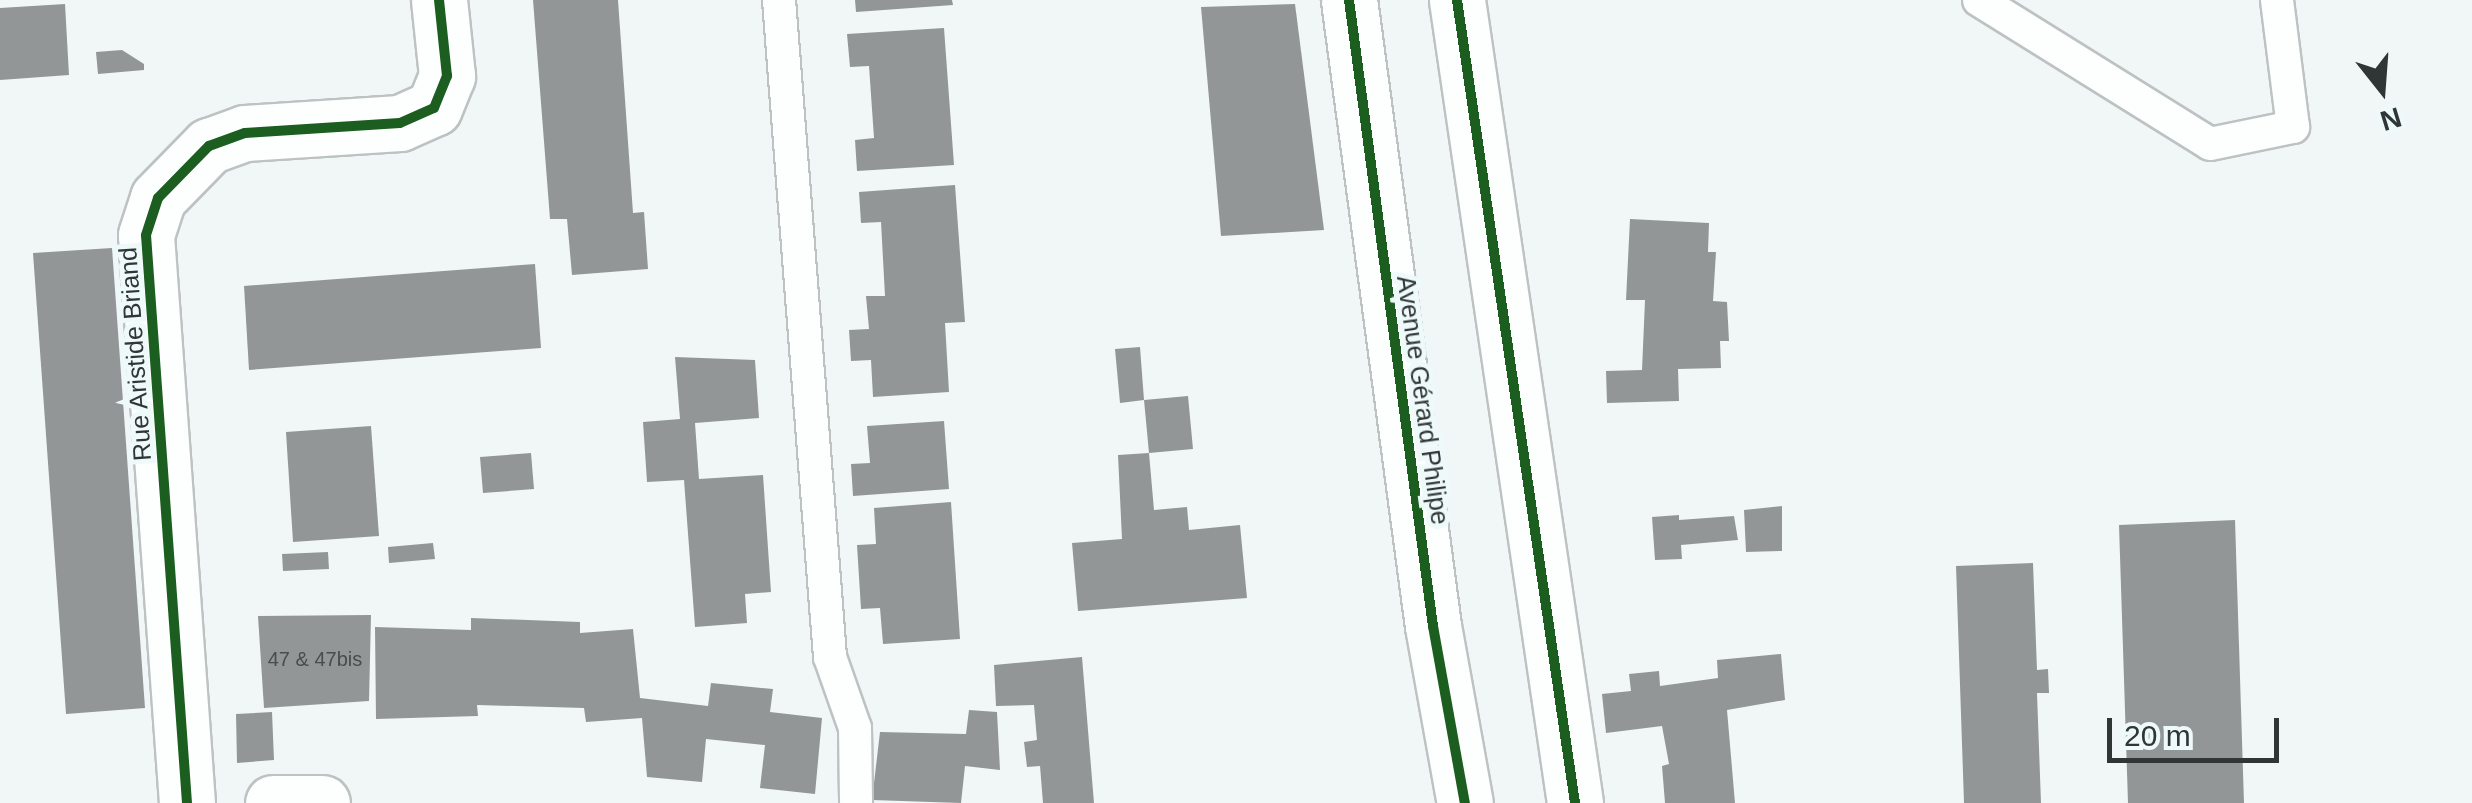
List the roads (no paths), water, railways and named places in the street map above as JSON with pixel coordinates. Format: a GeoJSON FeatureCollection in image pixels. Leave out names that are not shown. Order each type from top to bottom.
{"type":"FeatureCollection","features":[{"type":"Feature","properties":{"kind":"main road","name":"Rue Aristide Briand"},"geometry":{"type":"LineString","coordinates":[[187,803],[146,235],[158,198],[209,146],[244,133],[400,123],[434,108],[446,76],[439,0]]}},
{"type":"Feature","properties":{"kind":"main road","name":"Avenue Gérard Philipe"},"geometry":{"type":"LineString","coordinates":[[1349,0],[1433,626],[1465,803]]}},
{"type":"Feature","properties":{"kind":"main road"},"geometry":{"type":"LineString","coordinates":[[1457,0],[1575,803]]}},
{"type":"Feature","properties":{"kind":"main road"},"geometry":{"type":"LineString","coordinates":[[272,803],[322,803]]}},
{"type":"Feature","properties":{"kind":"lane"},"geometry":{"type":"LineString","coordinates":[[779,0],[830,657],[854,728],[856,803]]}},
{"type":"Feature","properties":{"kind":"lane"},"geometry":{"type":"LineString","coordinates":[[1979,0],[2210,144],[2293,127],[2277,0]]}}]}
